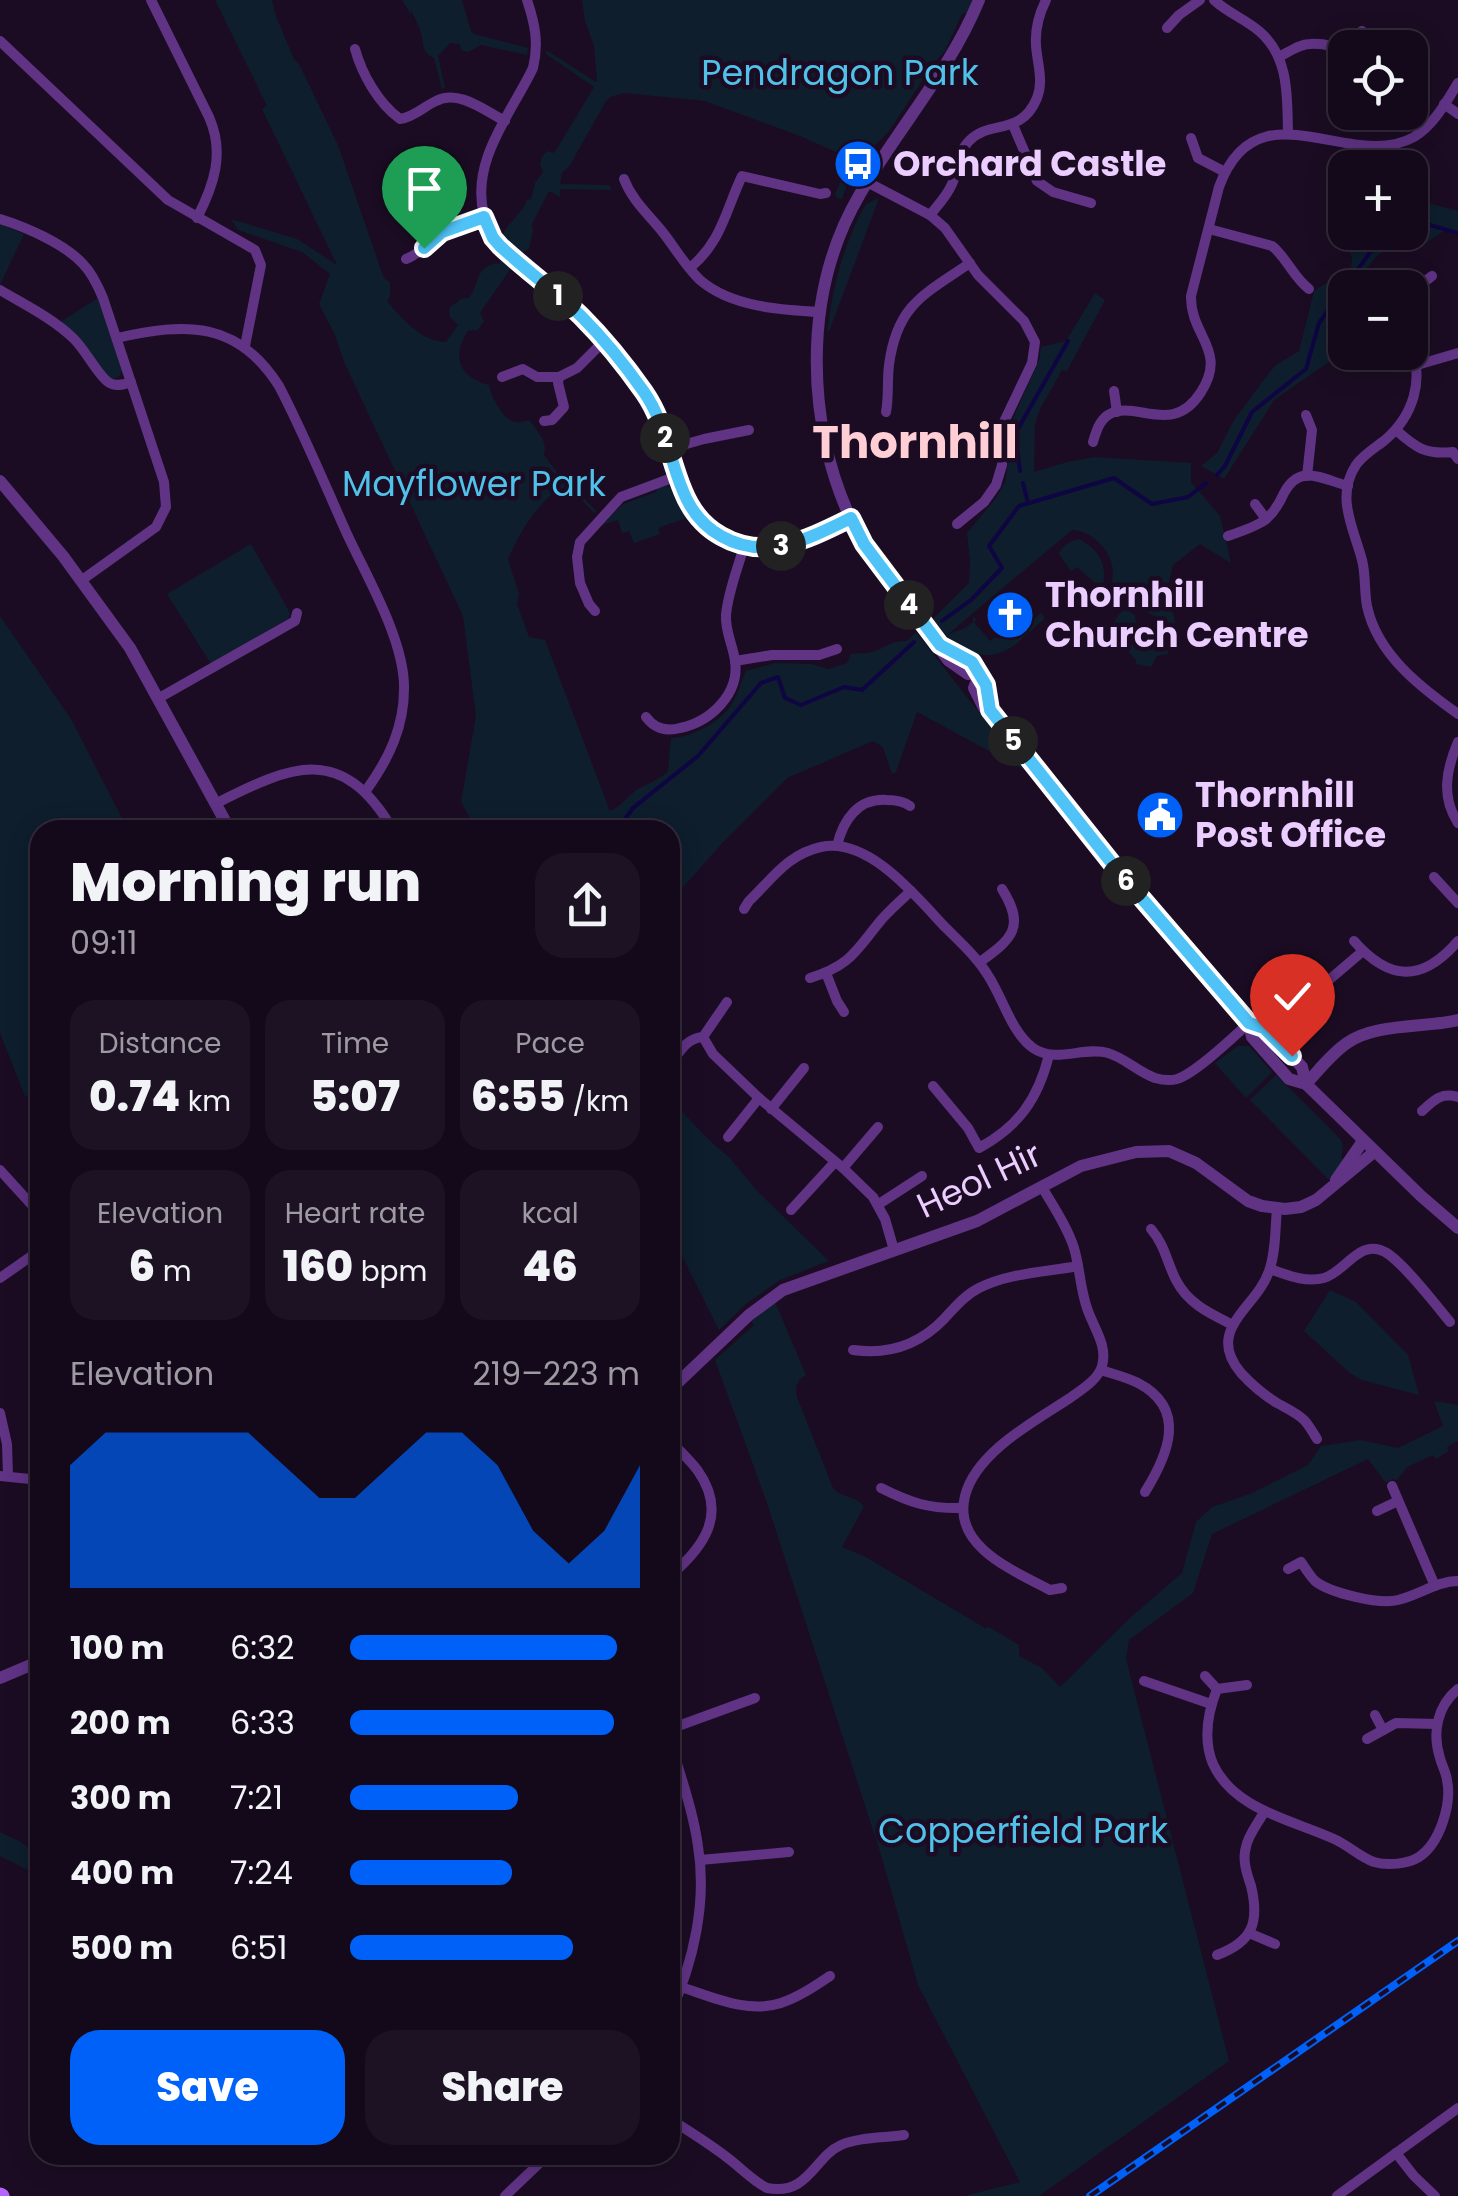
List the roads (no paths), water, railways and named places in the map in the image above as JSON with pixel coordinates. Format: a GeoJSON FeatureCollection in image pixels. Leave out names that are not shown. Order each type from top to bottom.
{"type":"FeatureCollection","features":[{"type":"Feature","properties":{"kind":"street"},"geometry":{"type":"LineString","coordinates":[[150,0],[216,136],[215,175],[197,218]]}},
{"type":"Feature","properties":{"kind":"street"},"geometry":{"type":"LineString","coordinates":[[528,0],[536,31],[533,68],[483,164],[480,183],[484,217],[493,238],[604,341],[654,407],[691,508],[703,523],[744,546],[775,548],[851,518]]}},
{"type":"Feature","properties":{"kind":"street"},"geometry":{"type":"LineString","coordinates":[[980,0],[945,66],[854,205],[828,277],[817,353],[821,420],[828,454],[851,518],[864,544],[940,645],[972,662],[980,673],[974,688],[984,708],[990,710],[1104,855],[1249,1023],[1264,1028],[1302,1067],[1306,1084],[1458,1228]]}},
{"type":"Feature","properties":{"kind":"street"},"geometry":{"type":"LineString","coordinates":[[930,216],[953,183],[966,144],[984,131],[1012,125],[1032,108],[1040,89],[1036,36],[1046,0]]}},
{"type":"Feature","properties":{"kind":"street"},"geometry":{"type":"LineString","coordinates":[[1167,28],[1200,0]]}},
{"type":"Feature","properties":{"kind":"street"},"geometry":{"type":"LineString","coordinates":[[1214,0],[1264,36],[1279,57],[1286,83],[1288,134]]}},
{"type":"Feature","properties":{"kind":"street"},"geometry":{"type":"LineString","coordinates":[[0,41],[177,207],[249,245],[258,255],[261,266],[245,346]]}},
{"type":"Feature","properties":{"kind":"street"},"geometry":{"type":"LineString","coordinates":[[1279,57],[1310,44],[1328,47]]}},
{"type":"Feature","properties":{"kind":"street"},"geometry":{"type":"LineString","coordinates":[[355,49],[362,70],[385,105],[400,118],[414,115],[441,98],[452,97],[470,102],[505,122]]}},
{"type":"Feature","properties":{"kind":"street"},"geometry":{"type":"LineString","coordinates":[[1093,442],[1100,423],[1110,414],[1173,414],[1189,406],[1204,388],[1212,359],[1192,315],[1190,296],[1216,195],[1237,154],[1270,136],[1288,134],[1374,147],[1397,144],[1419,134],[1458,84]]}},
{"type":"Feature","properties":{"kind":"street"},"geometry":{"type":"LineString","coordinates":[[1444,104],[1458,114]]}},
{"type":"Feature","properties":{"kind":"street"},"geometry":{"type":"LineString","coordinates":[[1012,125],[1037,181],[1054,192],[1091,202]]}},
{"type":"Feature","properties":{"kind":"street"},"geometry":{"type":"LineString","coordinates":[[1191,138],[1198,158],[1225,172]]}},
{"type":"Feature","properties":{"kind":"street"},"geometry":{"type":"LineString","coordinates":[[690,268],[716,240],[742,176],[820,194],[826,192]]}},
{"type":"Feature","properties":{"kind":"street"},"geometry":{"type":"LineString","coordinates":[[624,179],[636,203],[710,287],[759,305],[821,312]]}},
{"type":"Feature","properties":{"kind":"street"},"geometry":{"type":"LineString","coordinates":[[867,182],[930,216],[952,236],[995,294],[1033,334],[1036,350],[1032,363],[1004,422],[1003,454],[996,485],[976,510],[957,524]]}},
{"type":"Feature","properties":{"kind":"street"},"geometry":{"type":"LineString","coordinates":[[406,259],[442,232],[484,217]]}},
{"type":"Feature","properties":{"kind":"street"},"geometry":{"type":"LineString","coordinates":[[0,219],[50,241],[83,264],[100,290],[164,482],[166,507],[161,520],[148,534],[82,580]]}},
{"type":"Feature","properties":{"kind":"street"},"geometry":{"type":"LineString","coordinates":[[1209,229],[1277,249],[1308,289]]}},
{"type":"Feature","properties":{"kind":"street"},"geometry":{"type":"LineString","coordinates":[[886,412],[889,364],[907,313],[925,292],[970,263]]}},
{"type":"Feature","properties":{"kind":"street"},"geometry":{"type":"LineString","coordinates":[[1428,279],[1432,276]]}},
{"type":"Feature","properties":{"kind":"street"},"geometry":{"type":"LineString","coordinates":[[0,290],[72,337],[106,380],[118,385],[131,382]]}},
{"type":"Feature","properties":{"kind":"street"},"geometry":{"type":"LineString","coordinates":[[117,338],[192,330],[215,333],[254,354],[284,397],[383,612],[403,668],[404,695],[396,739],[365,792]]}},
{"type":"Feature","properties":{"kind":"street"},"geometry":{"type":"LineString","coordinates":[[502,377],[522,368],[537,377],[560,377],[576,368],[604,341]]}},
{"type":"Feature","properties":{"kind":"street"},"geometry":{"type":"LineString","coordinates":[[1428,362],[1458,354]]}},
{"type":"Feature","properties":{"kind":"street"},"geometry":{"type":"LineString","coordinates":[[1416,370],[1412,407],[1396,430],[1356,465],[1348,486],[1348,520],[1362,560],[1374,630],[1398,664],[1458,714]]}},
{"type":"Feature","properties":{"kind":"street"},"geometry":{"type":"LineString","coordinates":[[544,421],[552,420],[564,407],[560,377]]}},
{"type":"Feature","properties":{"kind":"street"},"geometry":{"type":"LineString","coordinates":[[1114,391],[1117,412]]}},
{"type":"Feature","properties":{"kind":"street"},"geometry":{"type":"LineString","coordinates":[[1306,415],[1312,430],[1307,476]]}},
{"type":"Feature","properties":{"kind":"street"},"geometry":{"type":"LineString","coordinates":[[1312,430],[1326,426]]}},
{"type":"Feature","properties":{"kind":"street"},"geometry":{"type":"LineString","coordinates":[[669,449],[748,430]]}},
{"type":"Feature","properties":{"kind":"street"},"geometry":{"type":"LineString","coordinates":[[1396,430],[1424,451],[1456,452]]}},
{"type":"Feature","properties":{"kind":"street"},"geometry":{"type":"LineString","coordinates":[[595,611],[580,582],[580,542],[621,497],[678,476]]}},
{"type":"Feature","properties":{"kind":"street"},"geometry":{"type":"LineString","coordinates":[[1228,536],[1266,519],[1278,506],[1291,480],[1307,476],[1348,486]]}},
{"type":"Feature","properties":{"kind":"street"},"geometry":{"type":"LineString","coordinates":[[0,481],[82,580],[130,648],[225,820]]}},
{"type":"Feature","properties":{"kind":"street"},"geometry":{"type":"LineString","coordinates":[[1255,504],[1266,519]]}},
{"type":"Feature","properties":{"kind":"street"},"geometry":{"type":"LineString","coordinates":[[646,717],[654,726],[682,728],[723,704],[736,670],[727,608],[744,546]]}},
{"type":"Feature","properties":{"kind":"street"},"geometry":{"type":"LineString","coordinates":[[160,698],[295,621],[297,613]]}},
{"type":"Feature","properties":{"kind":"street"},"geometry":{"type":"LineString","coordinates":[[736,661],[772,654],[820,655],[836,649]]}},
{"type":"Feature","properties":{"kind":"street"},"geometry":{"type":"LineString","coordinates":[[1458,742],[1446,783],[1448,801],[1458,823]]}},
{"type":"Feature","properties":{"kind":"street"},"geometry":{"type":"LineString","coordinates":[[216,804],[269,778],[306,769],[331,772],[353,782],[386,820]]}},
{"type":"Feature","properties":{"kind":"street"},"geometry":{"type":"LineString","coordinates":[[837,846],[844,824],[861,805],[887,800],[910,806]]}},
{"type":"Feature","properties":{"kind":"street"},"geometry":{"type":"LineString","coordinates":[[744,908],[790,860],[809,850],[850,848],[871,859],[911,891],[980,962],[1024,1040],[1038,1051],[1104,1052],[1122,1058],[1150,1076],[1173,1080],[1187,1074],[1249,1023]]}},
{"type":"Feature","properties":{"kind":"street"},"geometry":{"type":"LineString","coordinates":[[1434,877],[1458,903]]}},
{"type":"Feature","properties":{"kind":"street"},"geometry":{"type":"LineString","coordinates":[[980,962],[1005,942],[1014,928],[1014,912],[1002,889]]}},
{"type":"Feature","properties":{"kind":"street"},"geometry":{"type":"LineString","coordinates":[[810,978],[849,960],[911,891]]}},
{"type":"Feature","properties":{"kind":"street"},"geometry":{"type":"LineString","coordinates":[[1354,941],[1363,952],[1395,972],[1412,971],[1435,962],[1458,941]]}},
{"type":"Feature","properties":{"kind":"street"},"geometry":{"type":"LineString","coordinates":[[1309,997],[1363,952]]}},
{"type":"Feature","properties":{"kind":"street"},"geometry":{"type":"LineString","coordinates":[[826,973],[844,1012]]}},
{"type":"Feature","properties":{"kind":"street"},"geometry":{"type":"LineString","coordinates":[[680,1052],[686,1044],[704,1037],[727,1002]]}},
{"type":"Feature","properties":{"kind":"street"},"geometry":{"type":"LineString","coordinates":[[1306,1084],[1344,1045],[1358,1037],[1458,1020]]}},
{"type":"Feature","properties":{"kind":"street"},"geometry":{"type":"LineString","coordinates":[[704,1037],[713,1054],[878,1204],[894,1250]]}},
{"type":"Feature","properties":{"kind":"street"},"geometry":{"type":"LineString","coordinates":[[933,1086],[968,1128],[979,1148],[1012,1127],[1038,1089],[1049,1054]]}},
{"type":"Feature","properties":{"kind":"street"},"geometry":{"type":"LineString","coordinates":[[771,1108],[804,1068]]}},
{"type":"Feature","properties":{"kind":"street"},"geometry":{"type":"LineString","coordinates":[[1422,1111],[1442,1095],[1458,1097]]}},
{"type":"Feature","properties":{"kind":"street"},"geometry":{"type":"LineString","coordinates":[[728,1136],[759,1098]]}},
{"type":"Feature","properties":{"kind":"street"},"geometry":{"type":"LineString","coordinates":[[791,1210],[878,1127]]}},
{"type":"Feature","properties":{"kind":"street"},"geometry":{"type":"LineString","coordinates":[[1317,1439],[1304,1420],[1263,1393],[1234,1364],[1228,1338],[1270,1269],[1277,1209],[1308,1204],[1358,1168],[1369,1146]]}},
{"type":"Feature","properties":{"kind":"street","name":"Heol Hir"},"geometry":{"type":"LineString","coordinates":[[680,1381],[749,1315],[782,1290],[977,1221],[1090,1163],[1136,1152],[1177,1153],[1248,1201],[1277,1209]]}},
{"type":"Feature","properties":{"kind":"street"},"geometry":{"type":"LineString","coordinates":[[0,1170],[30,1203]]}},
{"type":"Feature","properties":{"kind":"street"},"geometry":{"type":"LineString","coordinates":[[878,1204],[922,1176]]}},
{"type":"Feature","properties":{"kind":"street"},"geometry":{"type":"LineString","coordinates":[[1042,1186],[1072,1241],[1088,1311],[1102,1345],[1101,1370],[1077,1393],[992,1455],[970,1481],[963,1508],[971,1534],[990,1556],[1050,1590],[1062,1588]]}},
{"type":"Feature","properties":{"kind":"street"},"geometry":{"type":"LineString","coordinates":[[1152,1229],[1188,1297],[1233,1326]]}},
{"type":"Feature","properties":{"kind":"street"},"geometry":{"type":"LineString","coordinates":[[1270,1269],[1298,1278],[1318,1279],[1336,1272],[1360,1252],[1376,1249],[1390,1256],[1450,1322]]}},
{"type":"Feature","properties":{"kind":"street"},"geometry":{"type":"LineString","coordinates":[[0,1278],[30,1257]]}},
{"type":"Feature","properties":{"kind":"street"},"geometry":{"type":"LineString","coordinates":[[853,1350],[880,1352],[909,1345],[931,1332],[981,1286],[1078,1266]]}},
{"type":"Feature","properties":{"kind":"street"},"geometry":{"type":"LineString","coordinates":[[1101,1370],[1140,1384],[1155,1395],[1166,1412],[1168,1443],[1162,1464],[1144,1492]]}},
{"type":"Feature","properties":{"kind":"street"},"geometry":{"type":"LineString","coordinates":[[0,1414],[8,1444],[4,1476],[30,1479]]}},
{"type":"Feature","properties":{"kind":"street"},"geometry":{"type":"LineString","coordinates":[[680,1451],[704,1480],[711,1513],[704,1542],[680,1567]]}},
{"type":"Feature","properties":{"kind":"street"},"geometry":{"type":"LineString","coordinates":[[1392,1486],[1435,1586]]}},
{"type":"Feature","properties":{"kind":"street"},"geometry":{"type":"LineString","coordinates":[[881,1488],[928,1507],[963,1508]]}},
{"type":"Feature","properties":{"kind":"street"},"geometry":{"type":"LineString","coordinates":[[1377,1511],[1398,1501]]}},
{"type":"Feature","properties":{"kind":"street"},"geometry":{"type":"LineString","coordinates":[[1288,1569],[1301,1562],[1313,1579],[1328,1589],[1385,1602],[1458,1581]]}},
{"type":"Feature","properties":{"kind":"street"},"geometry":{"type":"LineString","coordinates":[[0,1678],[30,1665]]}},
{"type":"Feature","properties":{"kind":"street"},"geometry":{"type":"LineString","coordinates":[[1161,1672],[1150,1683],[1212,1704]]}},
{"type":"Feature","properties":{"kind":"street"},"geometry":{"type":"LineString","coordinates":[[1204,1676],[1217,1689]]}},
{"type":"Feature","properties":{"kind":"street"},"geometry":{"type":"LineString","coordinates":[[1217,1689],[1247,1685]]}},
{"type":"Feature","properties":{"kind":"street"},"geometry":{"type":"LineString","coordinates":[[1217,1689],[1207,1734],[1212,1763],[1227,1785],[1264,1812],[1340,1842],[1374,1862],[1392,1864],[1420,1856],[1438,1832],[1453,1781],[1438,1756],[1436,1724],[1441,1709],[1458,1688]]}},
{"type":"Feature","properties":{"kind":"street"},"geometry":{"type":"LineString","coordinates":[[680,1725],[755,1698]]}},
{"type":"Feature","properties":{"kind":"street"},"geometry":{"type":"LineString","coordinates":[[1374,1715],[1383,1730]]}},
{"type":"Feature","properties":{"kind":"street"},"geometry":{"type":"LineString","coordinates":[[1367,1739],[1396,1723],[1436,1724]]}},
{"type":"Feature","properties":{"kind":"street"},"geometry":{"type":"LineString","coordinates":[[680,1775],[700,1860],[697,1922],[681,1987],[738,2004],[760,2006],[790,2000],[830,1976]]}},
{"type":"Feature","properties":{"kind":"street"},"geometry":{"type":"LineString","coordinates":[[1217,1955],[1237,1948],[1254,1922],[1254,1898],[1245,1866],[1246,1846],[1264,1812]]}},
{"type":"Feature","properties":{"kind":"street"},"geometry":{"type":"LineString","coordinates":[[700,1860],[789,1852]]}},
{"type":"Feature","properties":{"kind":"street"},"geometry":{"type":"LineString","coordinates":[[1249,1933],[1275,1944]]}},
{"type":"Feature","properties":{"kind":"street"},"geometry":{"type":"LineString","coordinates":[[1337,2196],[1458,2108]]}},
{"type":"Feature","properties":{"kind":"street"},"geometry":{"type":"LineString","coordinates":[[680,2125],[760,2184],[782,2191],[798,2188],[811,2179],[823,2160],[839,2146],[904,2135]]}},
{"type":"Feature","properties":{"kind":"street"},"geometry":{"type":"LineString","coordinates":[[1396,2153],[1435,2196]]}},
{"type":"Feature","properties":{"kind":"street"},"geometry":{"type":"LineString","coordinates":[[505,2196],[538,2165]]}},
{"type":"Feature","properties":{"kind":"waterway"},"geometry":{"type":"LineString","coordinates":[[1428,225],[1458,233]]}},
{"type":"Feature","properties":{"kind":"waterway"},"geometry":{"type":"LineString","coordinates":[[1217,475],[1252,412],[1306,369],[1319,323],[1372,250]]}},
{"type":"Feature","properties":{"kind":"waterway"},"geometry":{"type":"LineString","coordinates":[[1020,471],[1015,434],[1068,341]]}},
{"type":"Feature","properties":{"kind":"waterway"},"geometry":{"type":"LineString","coordinates":[[942,621],[971,600],[1002,568],[989,546],[1019,506],[1114,478],[1152,504],[1188,497],[1206,483]]}},
{"type":"Feature","properties":{"kind":"waterway"},"geometry":{"type":"LineString","coordinates":[[1023,483],[1028,503]]}},
{"type":"Feature","properties":{"kind":"waterway"},"geometry":{"type":"LineString","coordinates":[[624,820],[633,808],[698,756],[761,683],[778,677],[785,698],[801,705],[844,687],[862,690],[914,642]]}},
{"type":"Feature","properties":{"kind":"railway"},"geometry":{"type":"LineString","coordinates":[[1090,2196],[1458,1941]]}},
{"type":"Feature","properties":{"kind":"place","name":"Orchard Castle"},"geometry":{"type":"Point","coordinates":[858,164]}},
{"type":"Feature","properties":{"kind":"place","name":"Thornhill Church Centre"},"geometry":{"type":"Point","coordinates":[1010,615]}},
{"type":"Feature","properties":{"kind":"place","name":"Thornhill Post Office"},"geometry":{"type":"Point","coordinates":[1160,815]}},
{"type":"Feature","properties":{"kind":"district","name":"Thornhill"},"geometry":{"type":"Point","coordinates":[915,442]}},
{"type":"Feature","properties":{"kind":"park label","name":"Pendragon Park"},"geometry":{"type":"Point","coordinates":[840,73]}},
{"type":"Feature","properties":{"kind":"park label","name":"Mayflower Park"},"geometry":{"type":"Point","coordinates":[474,484]}},
{"type":"Feature","properties":{"kind":"park label","name":"Copperfield Park"},"geometry":{"type":"Point","coordinates":[1023,1831]}}]}
